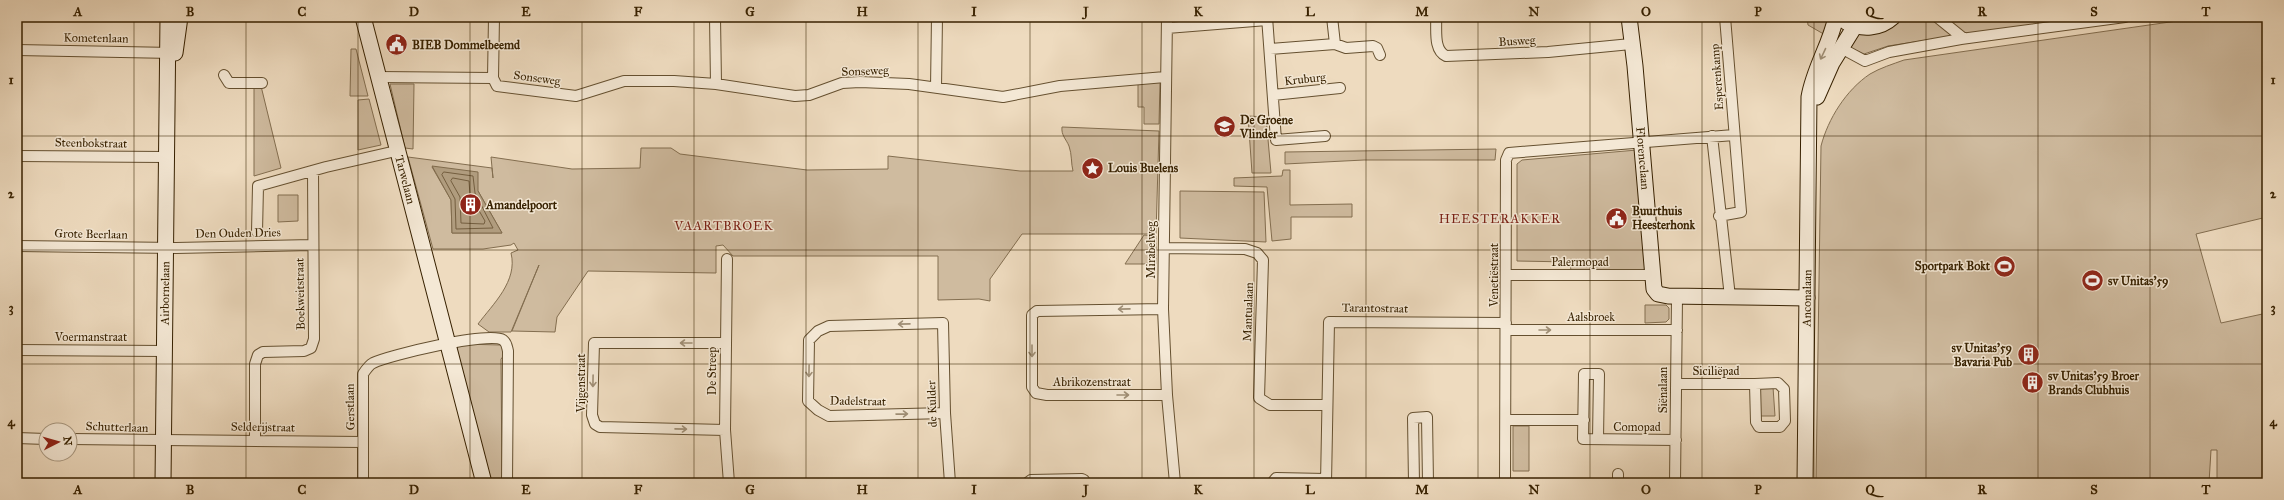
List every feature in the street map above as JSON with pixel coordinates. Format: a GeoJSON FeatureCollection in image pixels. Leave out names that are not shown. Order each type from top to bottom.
{"type":"FeatureCollection","features":[{"type":"Feature","properties":{"kind":"street","name":"Airbornelaan"},"geometry":{"type":"LineString","coordinates":[[163,483],[165,157],[171,52],[168,17]]}},
{"type":"Feature","properties":{"kind":"street","name":"Airbornelaan"},"geometry":{"type":"LineString","coordinates":[[171,52],[180,17]]}},
{"type":"Feature","properties":{"kind":"street","name":"Tarwelaan"},"geometry":{"type":"LineString","coordinates":[[363,17],[396,151],[484,483]]}},
{"type":"Feature","properties":{"kind":"street"},"geometry":{"type":"LineString","coordinates":[[494,17],[495,82]]}},
{"type":"Feature","properties":{"kind":"street"},"geometry":{"type":"LineString","coordinates":[[715,17],[716,84]]}},
{"type":"Feature","properties":{"kind":"street"},"geometry":{"type":"LineString","coordinates":[[936,88],[937,17]]}},
{"type":"Feature","properties":{"kind":"street","name":"Mirabelweg"},"geometry":{"type":"LineString","coordinates":[[1167,17],[1164,308],[1166,395],[1175,483]]}},
{"type":"Feature","properties":{"kind":"street"},"geometry":{"type":"LineString","coordinates":[[1332,17],[1335,44]]}},
{"type":"Feature","properties":{"kind":"street","name":"Busweg"},"geometry":{"type":"LineString","coordinates":[[1436,17],[1438,47],[1442,54],[1446,56],[1548,52],[1631,44]]}},
{"type":"Feature","properties":{"kind":"street","name":"Florencelaan"},"geometry":{"type":"LineString","coordinates":[[1629,17],[1642,143],[1654,289],[1658,294],[1677,297],[1807,298]]}},
{"type":"Feature","properties":{"kind":"street","name":"Esperenkamp"},"geometry":{"type":"LineString","coordinates":[[1719,216],[1740,212],[1725,17]]}},
{"type":"Feature","properties":{"kind":"street"},"geometry":{"type":"LineString","coordinates":[[1838,17],[1855,26],[1873,27],[1893,17]]}},
{"type":"Feature","properties":{"kind":"street","name":"Anconalaan"},"geometry":{"type":"LineString","coordinates":[[1805,483],[1809,114],[1811,88],[1838,17]]}},
{"type":"Feature","properties":{"kind":"street"},"geometry":{"type":"LineString","coordinates":[[1937,17],[1963,38]]}},
{"type":"Feature","properties":{"kind":"street"},"geometry":{"type":"LineString","coordinates":[[1841,48],[1865,61],[1889,52],[1963,38],[2125,17]]}},
{"type":"Feature","properties":{"kind":"street","name":"Kruburg"},"geometry":{"type":"LineString","coordinates":[[1167,28],[1267,19],[1276,140],[1325,136]]}},
{"type":"Feature","properties":{"kind":"street","name":"Anconalaan"},"geometry":{"type":"LineString","coordinates":[[1809,114],[1841,48],[1855,26]]}},
{"type":"Feature","properties":{"kind":"street"},"geometry":{"type":"LineString","coordinates":[[1270,49],[1335,44],[1346,48],[1373,46],[1377,48],[1380,55]]}},
{"type":"Feature","properties":{"kind":"street","name":"Kometenlaan"},"geometry":{"type":"LineString","coordinates":[[17,50],[171,52]]}},
{"type":"Feature","properties":{"kind":"street"},"geometry":{"type":"LineString","coordinates":[[224,75],[229,83],[262,83]]}},
{"type":"Feature","properties":{"kind":"street","name":"Sonseweg"},"geometry":{"type":"LineString","coordinates":[[377,77],[495,82],[576,96],[624,80],[716,84],[796,96],[809,95],[842,82],[909,84],[1003,97],[1060,86],[1166,77]]}},
{"type":"Feature","properties":{"kind":"street","name":"Kruburg"},"geometry":{"type":"LineString","coordinates":[[1273,95],[1340,88]]}},
{"type":"Feature","properties":{"kind":"street"},"geometry":{"type":"LineString","coordinates":[[1642,143],[1734,135]]}},
{"type":"Feature","properties":{"kind":"street"},"geometry":{"type":"LineString","coordinates":[[1712,136],[1719,216],[1723,222],[1730,297]]}},
{"type":"Feature","properties":{"kind":"street","name":"Venetiëstraat"},"geometry":{"type":"LineString","coordinates":[[1505,483],[1507,275],[1506,160],[1509,153],[1642,143]]}},
{"type":"Feature","properties":{"kind":"street"},"geometry":{"type":"LineString","coordinates":[[313,171],[396,151]]}},
{"type":"Feature","properties":{"kind":"street","name":"Steenbokstraat"},"geometry":{"type":"LineString","coordinates":[[17,156],[165,157]]}},
{"type":"Feature","properties":{"kind":"street","name":"Den Ouden Dries"},"geometry":{"type":"LineString","coordinates":[[258,232],[258,186],[313,171]]}},
{"type":"Feature","properties":{"kind":"street","name":"Boekweitstraat"},"geometry":{"type":"LineString","coordinates":[[255,440],[254,364],[258,355],[263,352],[304,351],[311,348],[314,339],[312,245],[313,171]]}},
{"type":"Feature","properties":{"kind":"street","name":"Den Ouden Dries"},"geometry":{"type":"LineString","coordinates":[[164,248],[312,245]]}},
{"type":"Feature","properties":{"kind":"street","name":"Grote Beerlaan"},"geometry":{"type":"LineString","coordinates":[[17,246],[164,248]]}},
{"type":"Feature","properties":{"kind":"street","name":"Mantualaan"},"geometry":{"type":"LineString","coordinates":[[1164,248],[1245,249],[1257,252],[1263,260],[1259,398],[1270,405],[1326,405]]}},
{"type":"Feature","properties":{"kind":"street","name":"De Streep"},"geometry":{"type":"LineString","coordinates":[[727,259],[725,430],[729,483]]}},
{"type":"Feature","properties":{"kind":"street","name":"Palermopad"},"geometry":{"type":"LineString","coordinates":[[1507,275],[1652,275]]}},
{"type":"Feature","properties":{"kind":"street","name":"Siënalaan"},"geometry":{"type":"LineString","coordinates":[[1675,483],[1677,297]]}},
{"type":"Feature","properties":{"kind":"street","name":"Abrikozenstraat"},"geometry":{"type":"LineString","coordinates":[[1164,308],[1037,311],[1032,315],[1032,387],[1036,393],[1047,395],[1166,395]]}},
{"type":"Feature","properties":{"kind":"street","name":"Tarantostraat"},"geometry":{"type":"LineString","coordinates":[[1272,483],[1276,478],[1326,481],[1328,325],[1330,322],[1506,327]]}},
{"type":"Feature","properties":{"kind":"street","name":"de Kulder"},"geometry":{"type":"LineString","coordinates":[[943,323],[945,413],[950,483]]}},
{"type":"Feature","properties":{"kind":"street","name":"Dadelstraat"},"geometry":{"type":"LineString","coordinates":[[943,323],[829,326],[818,331],[809,340],[808,401],[818,410],[829,416],[945,413]]}},
{"type":"Feature","properties":{"kind":"street","name":"Aalsbroek"},"geometry":{"type":"LineString","coordinates":[[1506,327],[1676,330]]}},
{"type":"Feature","properties":{"kind":"street"},"geometry":{"type":"LineString","coordinates":[[447,342],[493,338],[506,343],[508,351],[507,483]]}},
{"type":"Feature","properties":{"kind":"street","name":"Gerstlaan"},"geometry":{"type":"LineString","coordinates":[[363,483],[363,374],[372,363],[447,342]]}},
{"type":"Feature","properties":{"kind":"street","name":"Vijgenstraat"},"geometry":{"type":"LineString","coordinates":[[725,343],[594,343],[592,414],[595,424],[600,427],[725,430]]}},
{"type":"Feature","properties":{"kind":"street","name":"Voermanstraat"},"geometry":{"type":"LineString","coordinates":[[17,350],[164,351]]}},
{"type":"Feature","properties":{"kind":"street","name":"Comopad"},"geometry":{"type":"LineString","coordinates":[[1598,440],[1599,374],[1584,374],[1583,439],[1598,440],[1676,440]]}},
{"type":"Feature","properties":{"kind":"street","name":"Siciliëpad"},"geometry":{"type":"LineString","coordinates":[[1676,384],[1778,383],[1784,389],[1785,421],[1780,427],[1759,428],[1756,422],[1755,384]]}},
{"type":"Feature","properties":{"kind":"street"},"geometry":{"type":"LineString","coordinates":[[1414,483],[1413,418],[1427,417],[1428,483]]}},
{"type":"Feature","properties":{"kind":"street"},"geometry":{"type":"LineString","coordinates":[[1506,420],[1584,420]]}},
{"type":"Feature","properties":{"kind":"street"},"geometry":{"type":"LineString","coordinates":[[17,438],[38,439]]}},
{"type":"Feature","properties":{"kind":"street","name":"Schutterlaan"},"geometry":{"type":"LineString","coordinates":[[78,439],[163,441]]}},
{"type":"Feature","properties":{"kind":"street","name":"Selderijstraat"},"geometry":{"type":"LineString","coordinates":[[163,441],[255,440],[363,442]]}},
{"type":"Feature","properties":{"kind":"street"},"geometry":{"type":"LineString","coordinates":[[1027,483],[1031,480],[1082,479],[1086,483]]}},
{"type":"Feature","properties":{"kind":"shaded area"},"geometry":{"type":"Polygon","coordinates":[[[1807,17],[1832,17],[1827,36],[1808,25],[1807,17]]]}},
{"type":"Feature","properties":{"kind":"shaded area"},"geometry":{"type":"Polygon","coordinates":[[[1903,17],[1925,17],[1965,22],[1987,17],[2090,17],[1888,46],[1864,54],[1849,47],[1856,33],[1903,17]]]}},
{"type":"Feature","properties":{"kind":"shaded area","name":"Sportpark Bokt"},"geometry":{"type":"Polygon","coordinates":[[[2205,17],[2267,17],[2267,163],[2265,163],[2264,172],[2267,172],[2267,217],[2196,234],[2221,323],[2267,313],[2267,483],[2217,483],[2217,450],[2211,450],[2209,483],[1816,483],[1821,146],[1833,116],[1853,88],[1870,74],[1904,60],[2205,17]]]}},
{"type":"Feature","properties":{"kind":"shaded area"},"geometry":{"type":"Polygon","coordinates":[[[351,49],[356,49],[368,96],[350,96],[351,49]]]}},
{"type":"Feature","properties":{"kind":"shaded area"},"geometry":{"type":"Polygon","coordinates":[[[1160,82],[1159,124],[1144,124],[1144,107],[1138,107],[1138,84],[1160,82]]]}},
{"type":"Feature","properties":{"kind":"shaded area"},"geometry":{"type":"Polygon","coordinates":[[[390,84],[414,84],[413,149],[405,148],[390,84]]]}},
{"type":"Feature","properties":{"kind":"shaded area"},"geometry":{"type":"Polygon","coordinates":[[[254,86],[261,86],[281,168],[254,176],[254,86]]]}},
{"type":"Feature","properties":{"kind":"shaded area"},"geometry":{"type":"Polygon","coordinates":[[[369,99],[381,145],[358,150],[358,100],[369,99]]]}},
{"type":"Feature","properties":{"kind":"shaded area"},"geometry":{"type":"Polygon","coordinates":[[[1248,116],[1266,117],[1271,173],[1252,173],[1248,116]]]}},
{"type":"Feature","properties":{"kind":"shaded area"},"geometry":{"type":"Polygon","coordinates":[[[1062,127],[1159,131],[1156,234],[1022,234],[990,279],[990,301],[979,299],[938,300],[938,256],[733,256],[723,245],[716,246],[716,273],[588,271],[557,317],[555,332],[512,331],[539,265],[511,332],[489,332],[478,324],[503,292],[511,273],[511,253],[518,250],[514,243],[511,245],[483,249],[433,249],[408,157],[492,168],[493,178],[491,157],[572,169],[640,168],[641,148],[671,148],[680,154],[807,170],[888,169],[888,156],[1020,171],[1073,171],[1070,149],[1062,127]],[[432,167],[451,200],[452,233],[502,233],[478,191],[432,167]]]}},
{"type":"Feature","properties":{"kind":"shaded area"},"geometry":{"type":"Polygon","coordinates":[[[1496,149],[1495,160],[1364,160],[1285,164],[1285,152],[1496,149]]]}},
{"type":"Feature","properties":{"kind":"shaded area"},"geometry":{"type":"Polygon","coordinates":[[[1637,150],[1646,271],[1571,271],[1570,262],[1517,261],[1517,164],[1522,160],[1637,150]]]}},
{"type":"Feature","properties":{"kind":"shaded area"},"geometry":{"type":"Polygon","coordinates":[[[1283,170],[1290,170],[1290,205],[1352,204],[1352,217],[1291,217],[1291,239],[1272,241],[1267,187],[1234,186],[1234,178],[1282,176],[1283,170]]]}},
{"type":"Feature","properties":{"kind":"shaded area"},"geometry":{"type":"Polygon","coordinates":[[[1180,191],[1264,192],[1266,242],[1180,238],[1180,191]]]}},
{"type":"Feature","properties":{"kind":"shaded area"},"geometry":{"type":"Polygon","coordinates":[[[278,195],[298,195],[298,221],[278,222],[278,195]]]}},
{"type":"Feature","properties":{"kind":"shaded area"},"geometry":{"type":"Polygon","coordinates":[[[1144,235],[1156,236],[1156,264],[1125,264],[1144,235]]]}},
{"type":"Feature","properties":{"kind":"shaded area"},"geometry":{"type":"Polygon","coordinates":[[[1645,305],[1666,305],[1669,308],[1669,319],[1666,322],[1645,323],[1645,305]]]}},
{"type":"Feature","properties":{"kind":"shaded area"},"geometry":{"type":"Polygon","coordinates":[[[462,344],[500,345],[504,349],[505,354],[501,359],[502,483],[489,483],[456,347],[462,344]]]}},
{"type":"Feature","properties":{"kind":"shaded area"},"geometry":{"type":"Polygon","coordinates":[[[1773,387],[1775,416],[1759,416],[1758,388],[1773,387]]]}},
{"type":"Feature","properties":{"kind":"shaded area"},"geometry":{"type":"Polygon","coordinates":[[[1513,426],[1529,426],[1529,471],[1513,471],[1513,426]]]}},
{"type":"Feature","properties":{"kind":"water"},"geometry":{"type":"Polygon","coordinates":[[[432,166],[478,172],[478,191],[502,233],[452,233],[451,200],[432,166]]]}},
{"type":"Feature","properties":{"kind":"place","name":"BIEB Dommelbeemd"},"geometry":{"type":"Point","coordinates":[396,45]}},
{"type":"Feature","properties":{"kind":"place","name":"De Groene Vlinder"},"geometry":{"type":"Point","coordinates":[1225,127]}},
{"type":"Feature","properties":{"kind":"place","name":"Louis Buelens"},"geometry":{"type":"Point","coordinates":[1093,168]}},
{"type":"Feature","properties":{"kind":"place","name":"Amandelpoort"},"geometry":{"type":"Point","coordinates":[471,205]}},
{"type":"Feature","properties":{"kind":"place","name":"Buurthuis Heesterhonk"},"geometry":{"type":"Point","coordinates":[1616,218]}},
{"type":"Feature","properties":{"kind":"place","name":"Sportpark Bokt"},"geometry":{"type":"Point","coordinates":[2005,266]}},
{"type":"Feature","properties":{"kind":"place","name":"sv Unitas'59"},"geometry":{"type":"Point","coordinates":[2093,281]}},
{"type":"Feature","properties":{"kind":"place","name":"sv Unitas'59 Bavaria Pub"},"geometry":{"type":"Point","coordinates":[2028,355]}},
{"type":"Feature","properties":{"kind":"place","name":"sv Unitas'59 Broer Brands Clubhuis"},"geometry":{"type":"Point","coordinates":[2032,383]}},
{"type":"Feature","properties":{"kind":"district","name":"HEESTERAKKER"},"geometry":{"type":"Point","coordinates":[1500,218]}},
{"type":"Feature","properties":{"kind":"district","name":"VAARTBROEK"},"geometry":{"type":"Point","coordinates":[724,225]}}]}
